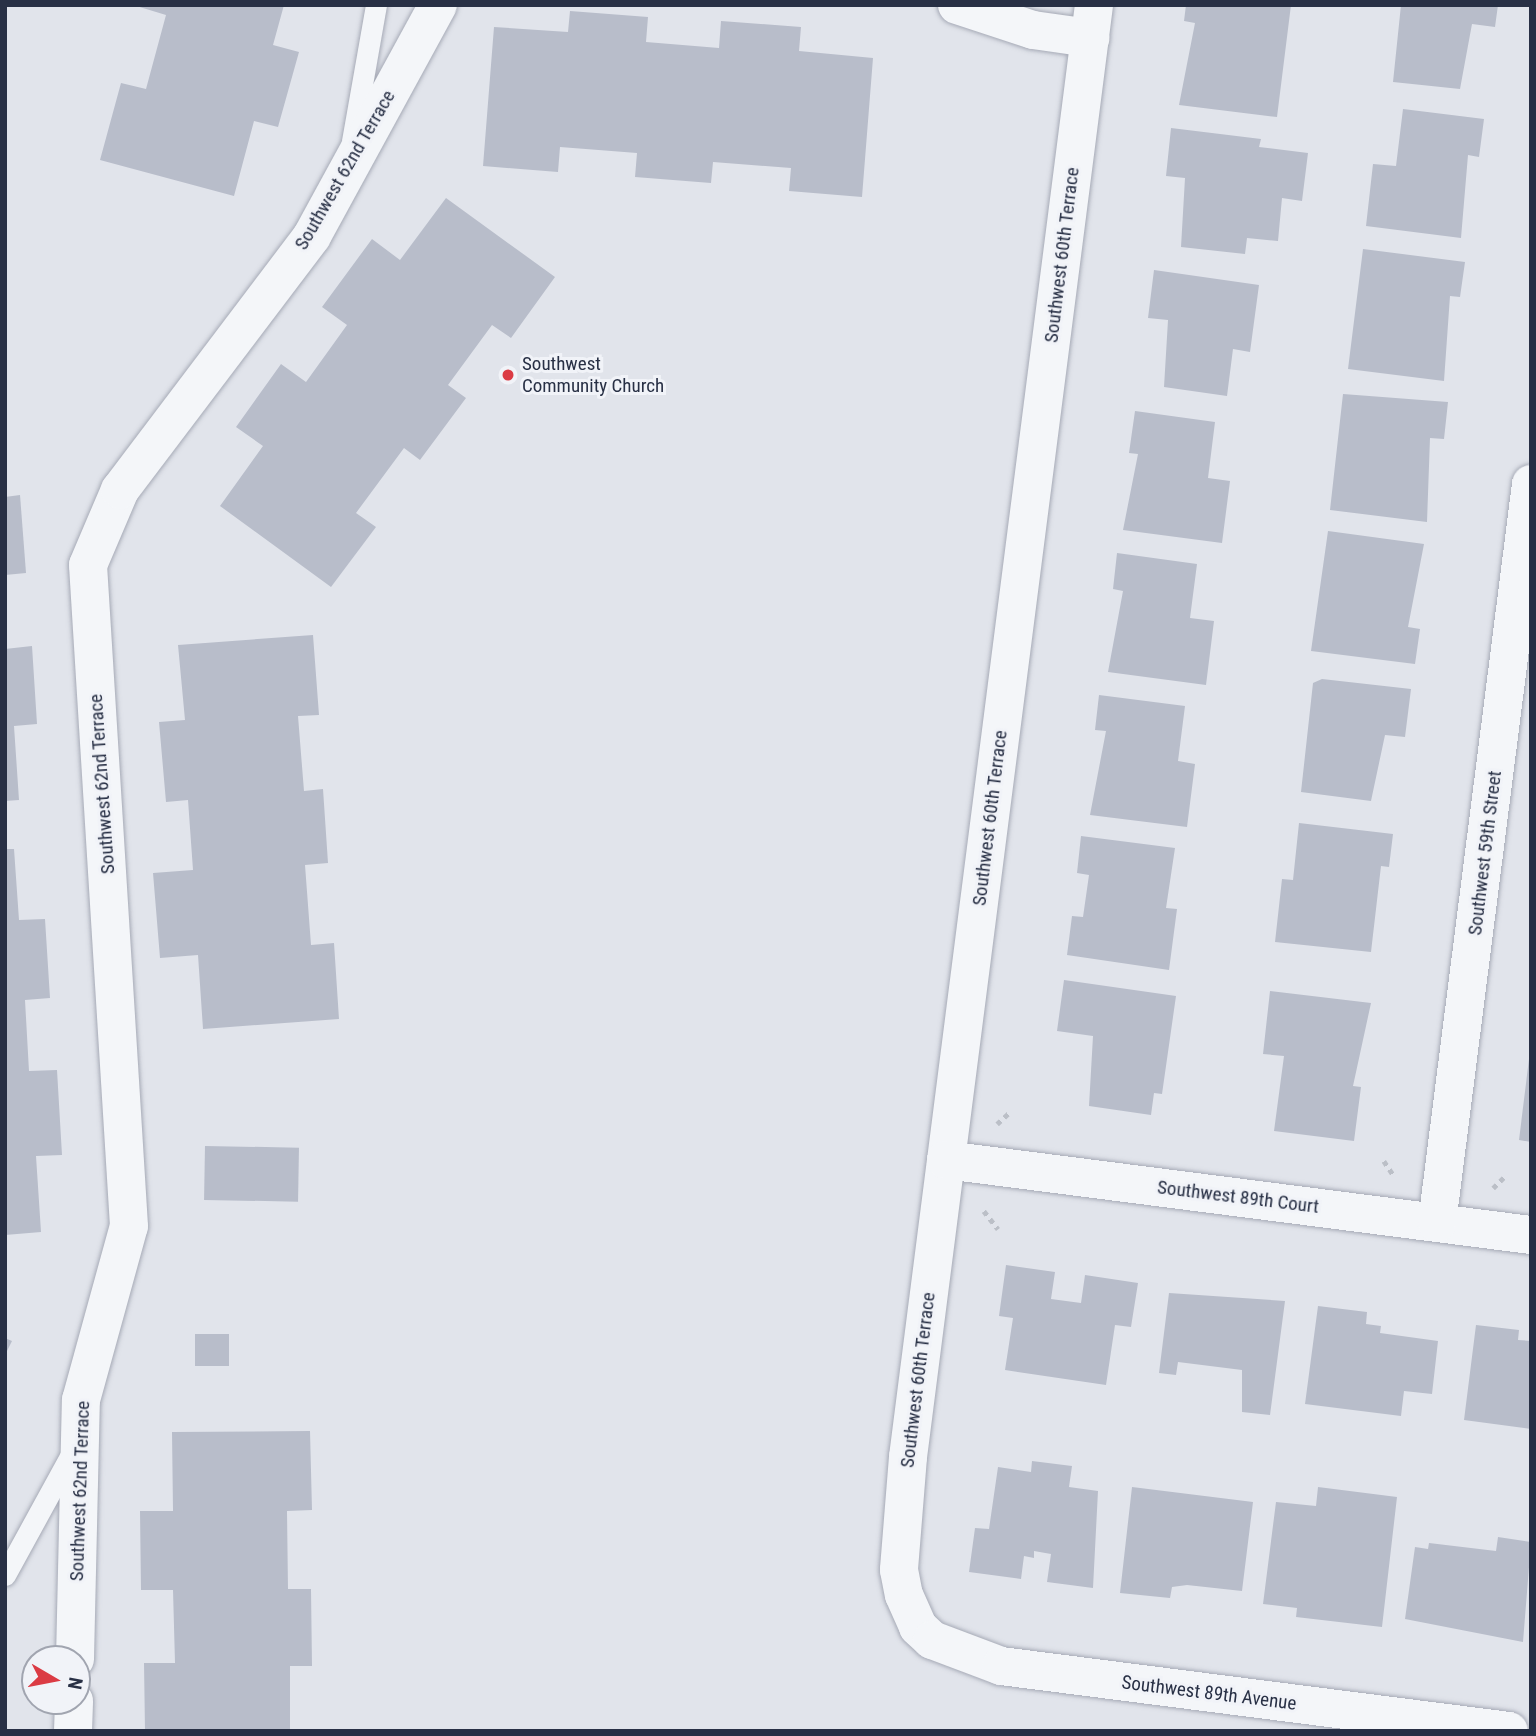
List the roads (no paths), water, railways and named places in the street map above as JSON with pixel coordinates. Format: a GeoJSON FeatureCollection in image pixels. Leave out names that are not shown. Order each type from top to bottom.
{"type":"FeatureCollection","features":[{"type":"Feature","properties":{"kind":"street","name":"Southwest 62nd Terrace"},"geometry":{"type":"LineString","coordinates":[[75,1645],[81,1400],[129,1226],[88,565],[120,489],[312,236],[438,5]]}},
{"type":"Feature","properties":{"kind":"street"},"geometry":{"type":"LineString","coordinates":[[957,5],[1033,30],[1092,22]]}},
{"type":"Feature","properties":{"kind":"street","name":"Southwest 60th Terrace"},"geometry":{"type":"LineString","coordinates":[[918,1628],[899,1570],[900,1537],[1092,22]]}},
{"type":"Feature","properties":{"kind":"street","name":"Southwest 59th Street"},"geometry":{"type":"LineString","coordinates":[[1437,1223],[1516,735],[1531,484]]}},
{"type":"Feature","properties":{"kind":"street","name":"Southwest 89th Court"},"geometry":{"type":"LineString","coordinates":[[946,1160],[1531,1235]]}},
{"type":"Feature","properties":{"kind":"street","name":"Southwest 89th Avenue"},"geometry":{"type":"LineString","coordinates":[[918,1628],[954,1652],[1011,1668],[1509,1731]]}},
{"type":"Feature","properties":{"kind":"lane"},"geometry":{"type":"LineString","coordinates":[[347,172],[376,5]]}},
{"type":"Feature","properties":{"kind":"lane"},"geometry":{"type":"LineString","coordinates":[[5,1574],[80,1438]]}},
{"type":"Feature","properties":{"kind":"place","name":"Southwest Community Church"},"geometry":{"type":"Point","coordinates":[508,375]}}]}
